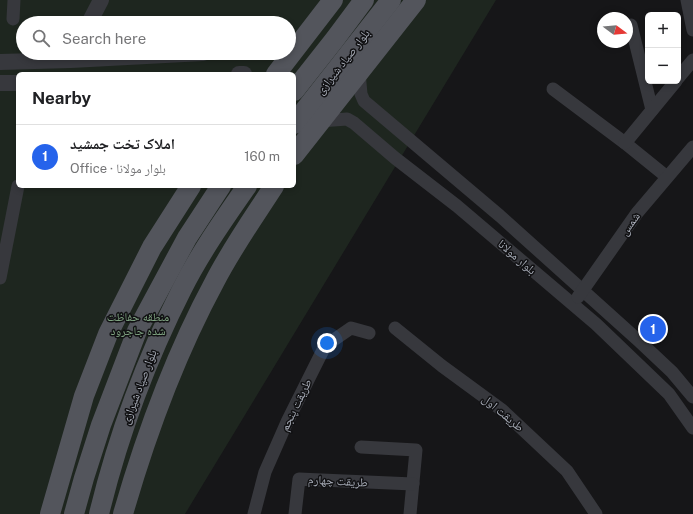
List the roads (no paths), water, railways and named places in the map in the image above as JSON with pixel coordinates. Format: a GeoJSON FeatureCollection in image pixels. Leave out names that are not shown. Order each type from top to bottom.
{"type":"FeatureCollection","features":[{"type":"Feature","properties":{"kind":"main road"},"geometry":{"type":"LineString","coordinates":[[296,43],[333,0]]}},
{"type":"Feature","properties":{"kind":"main road","name":"بلوار صیاد شیرازی"},"geometry":{"type":"LineString","coordinates":[[296,88],[364,0]]}},
{"type":"Feature","properties":{"kind":"main road","name":"بلوار صیاد شیرازی"},"geometry":{"type":"LineString","coordinates":[[296,121],[391,0]]}},
{"type":"Feature","properties":{"kind":"main road"},"geometry":{"type":"LineString","coordinates":[[296,152],[416,0]]}},
{"type":"Feature","properties":{"kind":"main road"},"geometry":{"type":"LineString","coordinates":[[277,72],[284,60]]}},
{"type":"Feature","properties":{"kind":"main road"},"geometry":{"type":"LineString","coordinates":[[50,514],[84,396],[108,334],[152,247],[190,188]]}},
{"type":"Feature","properties":{"kind":"main road","name":"بلوار صیاد شیرازی"},"geometry":{"type":"LineString","coordinates":[[74,514],[101,425],[137,331],[186,238],[220,188]]}},
{"type":"Feature","properties":{"kind":"main road","name":"بلوار صیاد شیرازی"},"geometry":{"type":"LineString","coordinates":[[99,514],[122,433],[158,340],[182,288],[225,218],[246,188]]}},
{"type":"Feature","properties":{"kind":"main road"},"geometry":{"type":"LineString","coordinates":[[123,514],[148,432],[186,337],[215,280],[273,188]]}},
{"type":"Feature","properties":{"kind":"street"},"geometry":{"type":"LineString","coordinates":[[13,19],[14,0]]}},
{"type":"Feature","properties":{"kind":"street"},"geometry":{"type":"LineString","coordinates":[[93,16],[101,0]]}},
{"type":"Feature","properties":{"kind":"street"},"geometry":{"type":"LineString","coordinates":[[687,0],[693,30]]}},
{"type":"Feature","properties":{"kind":"street"},"geometry":{"type":"LineString","coordinates":[[633,33],[652,110]]}},
{"type":"Feature","properties":{"kind":"street"},"geometry":{"type":"LineString","coordinates":[[0,62],[70,62],[100,60]]}},
{"type":"Feature","properties":{"kind":"street"},"geometry":{"type":"LineString","coordinates":[[681,74],[693,60]]}},
{"type":"Feature","properties":{"kind":"street","name":"بلوار مولانا"},"geometry":{"type":"LineString","coordinates":[[359,72],[361,94],[364,101],[500,216],[672,372],[693,397]]}},
{"type":"Feature","properties":{"kind":"street"},"geometry":{"type":"LineString","coordinates":[[0,83],[16,83]]}},
{"type":"Feature","properties":{"kind":"street"},"geometry":{"type":"LineString","coordinates":[[625,143],[674,84]]}},
{"type":"Feature","properties":{"kind":"street"},"geometry":{"type":"LineString","coordinates":[[553,89],[625,143],[667,177]]}},
{"type":"Feature","properties":{"kind":"street","name":"بلوار مولانا"},"geometry":{"type":"LineString","coordinates":[[320,121],[347,119],[354,123],[395,158],[457,206],[596,324],[669,394],[693,428]]}},
{"type":"Feature","properties":{"kind":"street","name":"شمس"},"geometry":{"type":"LineString","coordinates":[[571,304],[583,291],[637,213],[693,147]]}},
{"type":"Feature","properties":{"kind":"street"},"geometry":{"type":"LineString","coordinates":[[0,278],[18,188]]}},
{"type":"Feature","properties":{"kind":"street","name":"طریقت پنجم"},"geometry":{"type":"LineString","coordinates":[[254,514],[265,472],[325,346],[351,328],[369,333]]}},
{"type":"Feature","properties":{"kind":"street","name":"طریقت اول"},"geometry":{"type":"LineString","coordinates":[[395,328],[442,366],[502,410],[566,471],[596,514]]}},
{"type":"Feature","properties":{"kind":"street"},"geometry":{"type":"LineString","coordinates":[[360,447],[416,450],[410,514]]}},
{"type":"Feature","properties":{"kind":"street","name":"طریقت چهارم"},"geometry":{"type":"LineString","coordinates":[[295,514],[299,479],[413,484]]}},
{"type":"Feature","properties":{"kind":"place","name":"املاک تخت جمشید"},"geometry":{"type":"Point","coordinates":[653,329]}},
{"type":"Feature","properties":{"kind":"park label","name":"منطقه حفاظت شده جاجرود"},"geometry":{"type":"Point","coordinates":[138,324]}}]}
